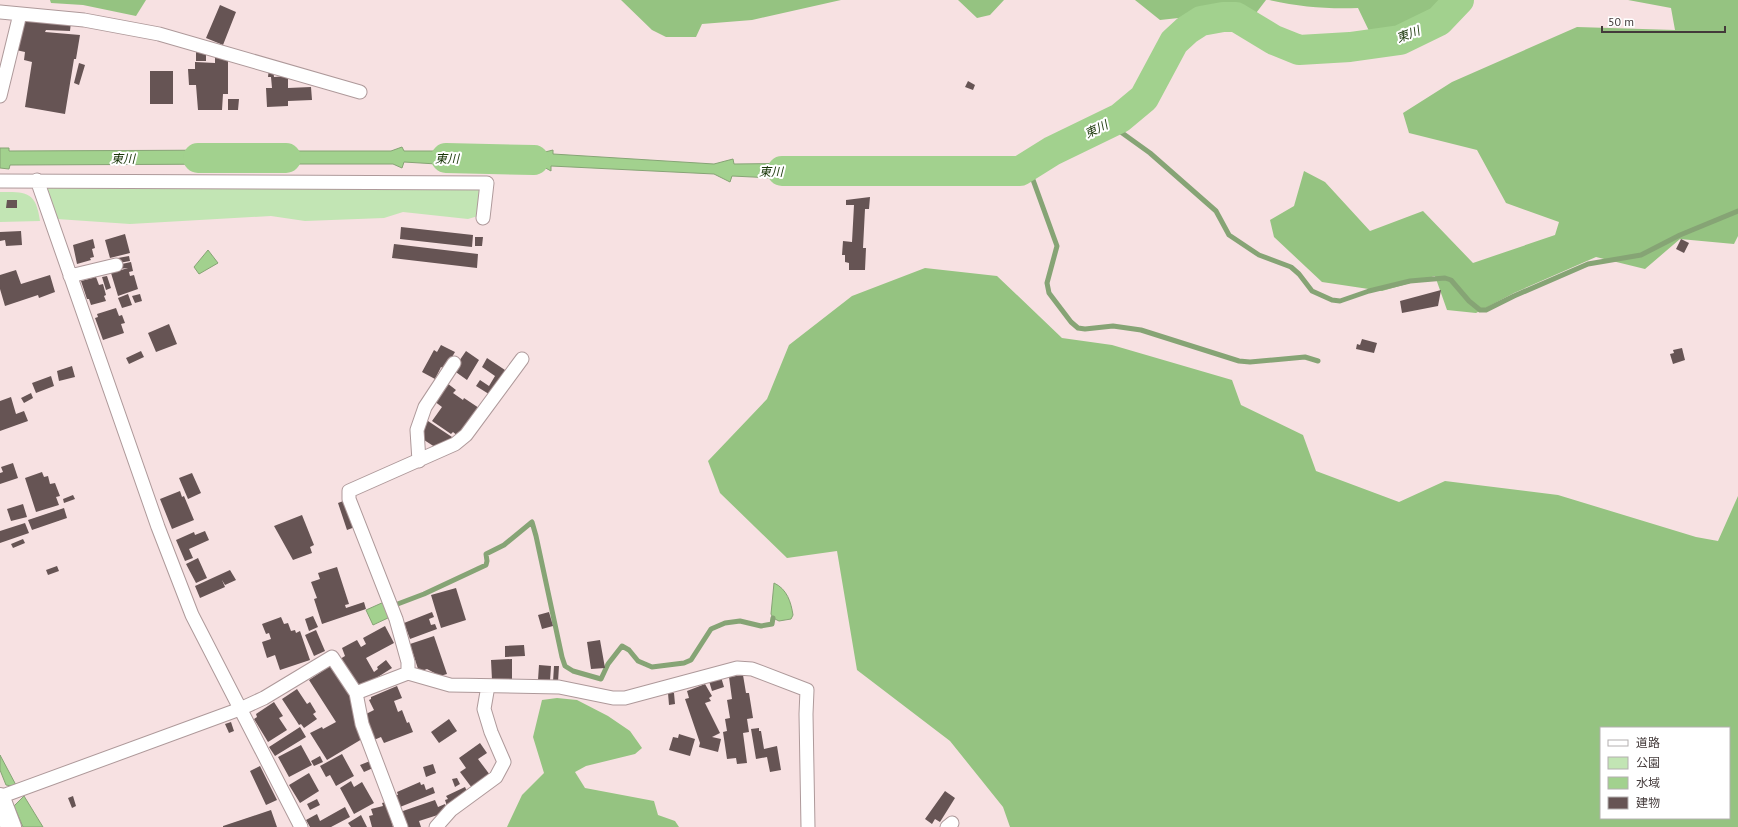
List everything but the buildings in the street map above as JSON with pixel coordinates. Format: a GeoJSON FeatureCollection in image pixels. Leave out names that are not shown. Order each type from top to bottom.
{"type":"FeatureCollection","features":[{"type":"Feature","properties":{"kind":"main road"},"geometry":{"type":"LineString","coordinates":[[0,798],[11,827]]}},
{"type":"Feature","properties":{"kind":"street"},"geometry":{"type":"LineString","coordinates":[[0,12],[84,20],[160,34],[360,92]]}},
{"type":"Feature","properties":{"kind":"street"},"geometry":{"type":"LineString","coordinates":[[0,96],[20,14]]}},
{"type":"Feature","properties":{"kind":"street"},"geometry":{"type":"LineString","coordinates":[[36,180],[158,527],[192,615],[301,827]]}},
{"type":"Feature","properties":{"kind":"street"},"geometry":{"type":"LineString","coordinates":[[0,181],[487,183],[483,218]]}},
{"type":"Feature","properties":{"kind":"street"},"geometry":{"type":"LineString","coordinates":[[70,276],[116,265]]}},
{"type":"Feature","properties":{"kind":"street"},"geometry":{"type":"LineString","coordinates":[[408,673],[408,662],[396,619],[349,499],[350,491],[455,444],[466,435],[522,359]]}},
{"type":"Feature","properties":{"kind":"street"},"geometry":{"type":"LineString","coordinates":[[419,461],[417,430],[426,407],[454,363]]}},
{"type":"Feature","properties":{"kind":"street"},"geometry":{"type":"LineString","coordinates":[[0,798],[240,710],[264,698],[332,656],[356,693],[362,724],[401,827]]}},
{"type":"Feature","properties":{"kind":"street"},"geometry":{"type":"LineString","coordinates":[[356,693],[408,673],[450,685],[559,687],[613,698],[625,698],[737,668],[752,670],[807,690],[808,827]]}},
{"type":"Feature","properties":{"kind":"street"},"geometry":{"type":"LineString","coordinates":[[436,827],[451,810],[496,778],[504,762],[484,709],[488,686]]}},
{"type":"Feature","properties":{"kind":"green space"},"geometry":{"type":"Polygon","coordinates":[[[312,187],[479,190],[478,216],[468,219],[403,212],[384,218],[305,221],[271,216],[130,224],[57,219],[46,188],[312,187]]]}},
{"type":"Feature","properties":{"kind":"green space"},"geometry":{"type":"Polygon","coordinates":[[[0,192],[17,192],[28,195],[36,204],[40,221],[0,222],[0,192]]]}},
{"type":"Feature","properties":{"kind":"shaded area"},"geometry":{"type":"Polygon","coordinates":[[[50,0],[146,0],[136,16],[83,5],[51,3],[50,0]]]}},
{"type":"Feature","properties":{"kind":"shaded area"},"geometry":{"type":"Polygon","coordinates":[[[621,0],[841,0],[752,20],[702,24],[696,37],[666,37],[652,30],[621,0]]]}},
{"type":"Feature","properties":{"kind":"shaded area"},"geometry":{"type":"Polygon","coordinates":[[[958,0],[1004,0],[990,15],[977,18],[958,0]]]}},
{"type":"Feature","properties":{"kind":"shaded area"},"geometry":{"type":"Polygon","coordinates":[[[1135,0],[1266,0],[1250,21],[1234,12],[1160,20],[1135,0]]]}},
{"type":"Feature","properties":{"kind":"shaded area"},"geometry":{"type":"Polygon","coordinates":[[[1269,0],[1444,0],[1424,20],[1370,33],[1358,8],[1314,7],[1269,0]]]}},
{"type":"Feature","properties":{"kind":"shaded area"},"geometry":{"type":"Polygon","coordinates":[[[1628,0],[1738,0],[1738,236],[1734,244],[1680,239],[1645,269],[1596,257],[1514,293],[1476,313],[1447,310],[1435,276],[1382,291],[1322,282],[1274,237],[1270,220],[1294,206],[1304,171],[1325,182],[1370,231],[1423,211],[1473,263],[1555,235],[1559,222],[1506,203],[1477,150],[1409,133],[1403,113],[1452,82],[1577,27],[1675,30],[1671,8],[1628,0]]]}},
{"type":"Feature","properties":{"kind":"shaded area"},"geometry":{"type":"Polygon","coordinates":[[[925,268],[997,276],[1062,338],[1112,345],[1232,380],[1241,405],[1303,435],[1316,471],[1399,502],[1445,481],[1558,495],[1696,537],[1718,541],[1738,496],[1738,827],[1010,827],[1003,807],[950,741],[857,670],[837,551],[787,558],[720,493],[708,461],[767,399],[789,345],[852,296],[925,268]]]}},
{"type":"Feature","properties":{"kind":"shaded area"},"geometry":{"type":"Polygon","coordinates":[[[557,698],[577,700],[608,716],[630,731],[642,748],[635,754],[586,766],[575,772],[585,788],[654,801],[658,815],[675,821],[679,827],[507,827],[522,795],[544,773],[533,737],[542,700],[557,698]]]}},
{"type":"Feature","properties":{"kind":"water"},"geometry":{"type":"Polygon","coordinates":[[[402,147],[404,151],[486,151],[486,167],[404,162],[402,168],[393,164],[246,164],[246,151],[391,151],[402,147]]]}},
{"type":"Feature","properties":{"kind":"water"},"geometry":{"type":"Polygon","coordinates":[[[0,148],[9,148],[9,151],[240,150],[240,164],[10,165],[9,169],[0,168],[0,148]]]}},
{"type":"Feature","properties":{"kind":"water"},"geometry":{"type":"Polygon","coordinates":[[[553,150],[553,154],[714,164],[733,159],[734,164],[822,163],[824,176],[773,178],[732,176],[730,182],[714,174],[551,166],[551,171],[542,166],[493,167],[493,153],[541,153],[553,150]]]}},
{"type":"Feature","properties":{"kind":"water"},"geometry":{"type":"Polygon","coordinates":[[[208,250],[218,263],[199,274],[194,267],[208,250]]]}},
{"type":"Feature","properties":{"kind":"water"},"geometry":{"type":"Polygon","coordinates":[[[774,583],[788,596],[793,615],[791,619],[779,621],[773,618],[771,614],[774,583]]]}},
{"type":"Feature","properties":{"kind":"water"},"geometry":{"type":"Polygon","coordinates":[[[384,602],[390,617],[373,625],[366,610],[384,602]]]}},
{"type":"Feature","properties":{"kind":"water"},"geometry":{"type":"Polygon","coordinates":[[[0,755],[17,787],[6,785],[0,770],[0,755]]]}},
{"type":"Feature","properties":{"kind":"water"},"geometry":{"type":"Polygon","coordinates":[[[24,796],[43,827],[23,827],[14,806],[24,796]]]}},
{"type":"Feature","properties":{"kind":"waterway","name":"東川"},"geometry":{"type":"LineString","coordinates":[[782,171],[1020,171],[1052,151],[1120,118],[1144,98],[1174,42],[1187,30],[1201,21],[1223,17],[1236,17],[1274,40],[1299,50],[1350,47],[1400,40],[1439,21],[1459,0]]}},
{"type":"Feature","properties":{"kind":"waterway"},"geometry":{"type":"LineString","coordinates":[[1106,126],[1118,130],[1150,153],[1216,211],[1229,235],[1259,255],[1291,267],[1299,274],[1312,291],[1332,300],[1340,301],[1369,291],[1410,281],[1445,278],[1451,280],[1469,301],[1480,310],[1486,310],[1514,296],[1588,264],[1641,255],[1680,235],[1738,211]]}},
{"type":"Feature","properties":{"kind":"waterway","name":"東川"},"geometry":{"type":"LineString","coordinates":[[198,158],[286,158]]}},
{"type":"Feature","properties":{"kind":"waterway","name":"東川"},"geometry":{"type":"LineString","coordinates":[[446,158],[534,160]]}},
{"type":"Feature","properties":{"kind":"waterway"},"geometry":{"type":"LineString","coordinates":[[1028,166],[1057,246],[1047,283],[1049,293],[1071,322],[1078,328],[1085,329],[1113,326],[1141,330],[1239,361],[1250,362],[1305,357],[1318,361]]}},
{"type":"Feature","properties":{"kind":"waterway"},"geometry":{"type":"LineString","coordinates":[[395,605],[424,594],[486,565],[486,554],[504,545],[532,522],[562,657],[565,666],[573,671],[601,679],[608,664],[622,646],[629,650],[638,661],[652,667],[684,663],[691,660],[711,629],[725,623],[740,621],[761,626],[772,624],[773,618]]}}]}
